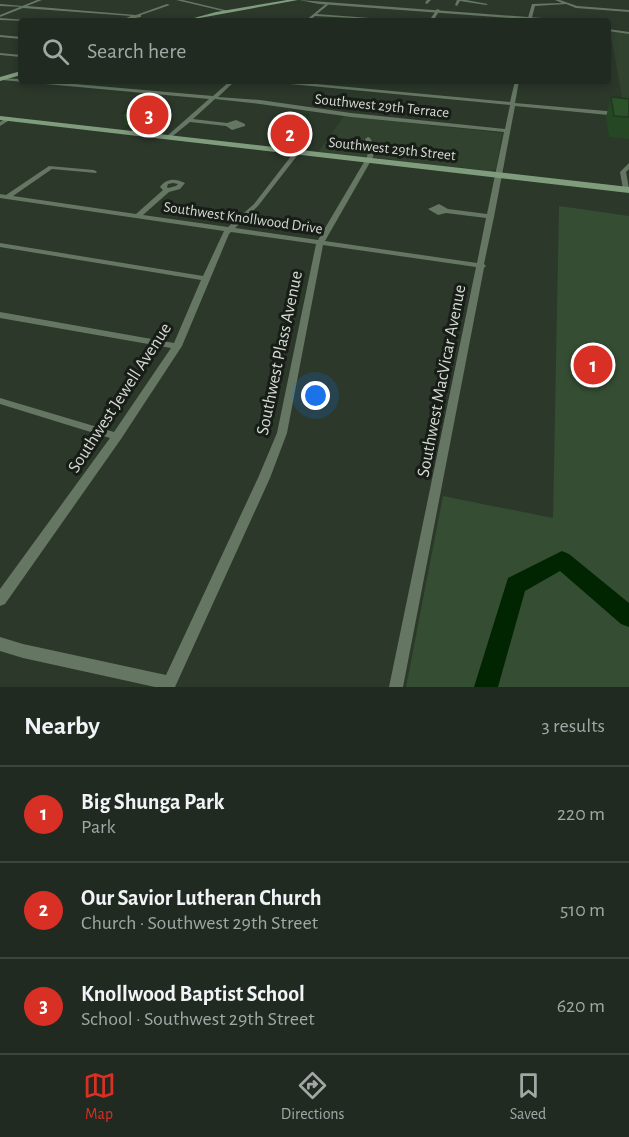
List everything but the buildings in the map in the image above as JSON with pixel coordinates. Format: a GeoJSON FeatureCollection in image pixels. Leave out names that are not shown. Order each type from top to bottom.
{"type":"FeatureCollection","features":[{"type":"Feature","properties":{"kind":"main road"},"geometry":{"type":"LineString","coordinates":[[199,18],[296,0]]}},
{"type":"Feature","properties":{"kind":"main road"},"geometry":{"type":"LineString","coordinates":[[1,79],[18,74]]}},
{"type":"Feature","properties":{"kind":"main road","name":"Southwest 29th Street"},"geometry":{"type":"LineString","coordinates":[[0,117],[627,189]]}},
{"type":"Feature","properties":{"kind":"street"},"geometry":{"type":"LineString","coordinates":[[0,17],[40,0]]}},
{"type":"Feature","properties":{"kind":"street"},"geometry":{"type":"LineString","coordinates":[[178,0],[227,11]]}},
{"type":"Feature","properties":{"kind":"street"},"geometry":{"type":"LineString","coordinates":[[302,0],[327,4],[363,4],[520,18]]}},
{"type":"Feature","properties":{"kind":"street"},"geometry":{"type":"LineString","coordinates":[[457,4],[459,0],[486,4]]}},
{"type":"Feature","properties":{"kind":"street"},"geometry":{"type":"LineString","coordinates":[[558,0],[564,4]]}},
{"type":"Feature","properties":{"kind":"street"},"geometry":{"type":"LineString","coordinates":[[311,18],[327,4]]}},
{"type":"Feature","properties":{"kind":"street"},"geometry":{"type":"LineString","coordinates":[[529,18],[533,5],[564,4],[607,12],[629,11]]}},
{"type":"Feature","properties":{"kind":"street"},"geometry":{"type":"LineString","coordinates":[[0,5],[140,16]]}},
{"type":"Feature","properties":{"kind":"street"},"geometry":{"type":"LineString","coordinates":[[132,18],[168,5]]}},
{"type":"Feature","properties":{"kind":"street"},"geometry":{"type":"LineString","coordinates":[[433,18],[438,10]]}},
{"type":"Feature","properties":{"kind":"street"},"geometry":{"type":"LineString","coordinates":[[481,18],[483,14]]}},
{"type":"Feature","properties":{"kind":"street"},"geometry":{"type":"LineString","coordinates":[[315,15],[360,18]]}},
{"type":"Feature","properties":{"kind":"street"},"geometry":{"type":"LineString","coordinates":[[0,17],[18,20]]}},
{"type":"Feature","properties":{"kind":"street"},"geometry":{"type":"LineString","coordinates":[[611,30],[629,33]]}},
{"type":"Feature","properties":{"kind":"street"},"geometry":{"type":"LineString","coordinates":[[0,36],[18,38]]}},
{"type":"Feature","properties":{"kind":"street"},"geometry":{"type":"LineString","coordinates":[[0,54],[18,56]]}},
{"type":"Feature","properties":{"kind":"street","name":"Southwest 29th Terrace"},"geometry":{"type":"LineString","coordinates":[[1,79],[18,81]]}},
{"type":"Feature","properties":{"kind":"street","name":"Southwest 29th Terrace"},"geometry":{"type":"LineString","coordinates":[[54,84],[508,131]]}},
{"type":"Feature","properties":{"kind":"street"},"geometry":{"type":"LineString","coordinates":[[169,137],[230,84]]}},
{"type":"Feature","properties":{"kind":"street"},"geometry":{"type":"LineString","coordinates":[[322,84],[629,115]]}},
{"type":"Feature","properties":{"kind":"street"},"geometry":{"type":"LineString","coordinates":[[373,90],[376,84]]}},
{"type":"Feature","properties":{"kind":"street","name":"Southwest MacVicar Avenue"},"geometry":{"type":"LineString","coordinates":[[396,687],[482,266],[516,84]]}},
{"type":"Feature","properties":{"kind":"street"},"geometry":{"type":"LineString","coordinates":[[0,124],[10,118]]}},
{"type":"Feature","properties":{"kind":"street"},"geometry":{"type":"LineString","coordinates":[[189,120],[227,125]]}},
{"type":"Feature","properties":{"kind":"street"},"geometry":{"type":"LineString","coordinates":[[368,139],[372,149],[368,160]]}},
{"type":"Feature","properties":{"kind":"street","name":"Southwest Jewell Avenue"},"geometry":{"type":"LineString","coordinates":[[0,600],[117,436],[177,346],[229,230],[256,205],[297,152]]}},
{"type":"Feature","properties":{"kind":"street","name":"Southwest Plass Avenue"},"geometry":{"type":"LineString","coordinates":[[169,685],[264,478],[282,433],[320,243],[368,160]]}},
{"type":"Feature","properties":{"kind":"street"},"geometry":{"type":"LineString","coordinates":[[627,189],[623,172],[629,165]]}},
{"type":"Feature","properties":{"kind":"street"},"geometry":{"type":"LineString","coordinates":[[3,197],[51,167],[94,172]]}},
{"type":"Feature","properties":{"kind":"street"},"geometry":{"type":"LineString","coordinates":[[138,216],[167,190]]}},
{"type":"Feature","properties":{"kind":"street","name":"Southwest Knollwood Drive"},"geometry":{"type":"LineString","coordinates":[[3,197],[482,266]]}},
{"type":"Feature","properties":{"kind":"street"},"geometry":{"type":"LineString","coordinates":[[446,211],[491,217]]}},
{"type":"Feature","properties":{"kind":"street"},"geometry":{"type":"LineString","coordinates":[[0,245],[207,279]]}},
{"type":"Feature","properties":{"kind":"street"},"geometry":{"type":"LineString","coordinates":[[0,315],[177,346]]}},
{"type":"Feature","properties":{"kind":"street"},"geometry":{"type":"LineString","coordinates":[[0,401],[34,410],[77,426],[117,436]]}},
{"type":"Feature","properties":{"kind":"street"},"geometry":{"type":"LineString","coordinates":[[0,644],[169,685]]}},
{"type":"Feature","properties":{"kind":"shaded area"},"geometry":{"type":"Polygon","coordinates":[[[611,31],[629,33],[629,114],[625,113],[611,31]]]}},
{"type":"Feature","properties":{"kind":"shaded area"},"geometry":{"type":"Polygon","coordinates":[[[344,116],[502,133],[496,169],[492,171],[318,152],[344,116]]]}},
{"type":"Feature","properties":{"kind":"shaded area"},"geometry":{"type":"Polygon","coordinates":[[[559,206],[629,216],[629,687],[406,687],[443,496],[553,518],[559,206]]]}},
{"type":"Feature","properties":{"kind":"waterway"},"geometry":{"type":"LineString","coordinates":[[486,687],[516,585],[562,560],[629,617]]}},
{"type":"Feature","properties":{"kind":"place","name":"Knollwood Baptist School"},"geometry":{"type":"Point","coordinates":[149,115]}},
{"type":"Feature","properties":{"kind":"place","name":"Our Savior Lutheran Church"},"geometry":{"type":"Point","coordinates":[290,134]}},
{"type":"Feature","properties":{"kind":"place","name":"Big Shunga Park"},"geometry":{"type":"Point","coordinates":[593,365]}}]}
